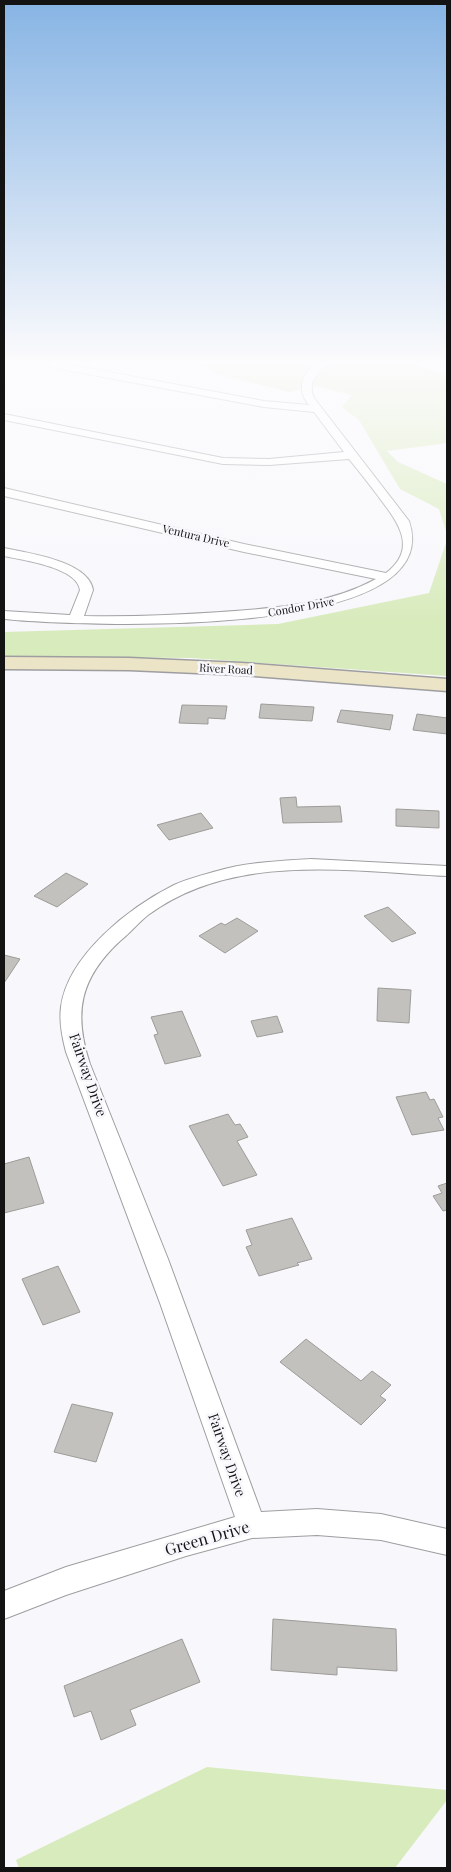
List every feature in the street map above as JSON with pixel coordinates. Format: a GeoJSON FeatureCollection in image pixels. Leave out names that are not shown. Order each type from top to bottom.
{"type":"FeatureCollection","features":[{"type":"Feature","properties":{"kind":"street"},"geometry":{"type":"LineString","coordinates":[[170,450],[223,461],[275,462],[353,455]]}},
{"type":"Feature","properties":{"kind":"street","name":"Condor Drive"},"geometry":{"type":"LineString","coordinates":[[4,615],[75,620],[157,620],[288,611],[342,600],[364,590],[388,577],[400,567],[406,559],[411,544],[408,530],[396,511],[349,450]]}},
{"type":"Feature","properties":{"kind":"street","name":"Ventura Drive"},"geometry":{"type":"LineString","coordinates":[[4,492],[253,550],[388,577]]}},
{"type":"Feature","properties":{"kind":"street"},"geometry":{"type":"LineString","coordinates":[[4,552],[59,566],[73,572],[80,578],[86,586],[86,594],[75,620]]}},
{"type":"Feature","properties":{"kind":"street","name":"River Road"},"geometry":{"type":"LineString","coordinates":[[4,664],[129,664],[242,669],[447,685]]}},
{"type":"Feature","properties":{"kind":"street","name":"Fairway Drive"},"geometry":{"type":"LineString","coordinates":[[252,1525],[182,1325],[90,1090],[72,1038],[70,1018],[73,997],[80,978],[92,960],[112,937],[132,919],[157,901],[207,879],[240,870],[319,863],[447,871]]}},
{"type":"Feature","properties":{"kind":"street","name":"Green Drive"},"geometry":{"type":"LineString","coordinates":[[4,1605],[75,1578],[252,1525],[317,1522],[381,1527],[447,1542]]}},
{"type":"Feature","properties":{"kind":"green space"},"geometry":{"type":"Polygon","coordinates":[[[377,450],[392,450],[387,451],[398,462],[447,484],[447,534],[439,509],[400,489],[377,450]]]}},
{"type":"Feature","properties":{"kind":"green space"},"geometry":{"type":"Polygon","coordinates":[[[447,540],[447,676],[192,658],[4,656],[4,632],[278,624],[429,593],[447,540]]]}},
{"type":"Feature","properties":{"kind":"green space"},"geometry":{"type":"Polygon","coordinates":[[[207,1767],[447,1790],[447,1800],[395,1868],[19,1868],[16,1860],[207,1767]]]}},
{"type":"Feature","properties":{"kind":"building"},"geometry":{"type":"Polygon","coordinates":[[[261,704],[314,707],[312,721],[259,718],[261,704]]]}},
{"type":"Feature","properties":{"kind":"building"},"geometry":{"type":"Polygon","coordinates":[[[182,705],[227,706],[225,719],[208,718],[208,724],[179,723],[182,705]]]}},
{"type":"Feature","properties":{"kind":"building"},"geometry":{"type":"Polygon","coordinates":[[[341,710],[393,715],[390,730],[337,722],[341,710]]]}},
{"type":"Feature","properties":{"kind":"building"},"geometry":{"type":"Polygon","coordinates":[[[417,714],[447,718],[447,734],[413,730],[417,714]]]}},
{"type":"Feature","properties":{"kind":"building"},"geometry":{"type":"Polygon","coordinates":[[[296,797],[297,807],[340,806],[342,822],[283,823],[280,798],[296,797]]]}},
{"type":"Feature","properties":{"kind":"building"},"geometry":{"type":"Polygon","coordinates":[[[396,809],[439,811],[439,828],[396,826],[396,809]]]}},
{"type":"Feature","properties":{"kind":"building"},"geometry":{"type":"Polygon","coordinates":[[[201,813],[213,828],[169,840],[157,825],[201,813]]]}},
{"type":"Feature","properties":{"kind":"building"},"geometry":{"type":"Polygon","coordinates":[[[66,873],[88,884],[57,907],[34,896],[66,873]]]}},
{"type":"Feature","properties":{"kind":"building"},"geometry":{"type":"Polygon","coordinates":[[[388,907],[416,933],[392,942],[364,916],[388,907]]]}},
{"type":"Feature","properties":{"kind":"building"},"geometry":{"type":"Polygon","coordinates":[[[237,918],[258,931],[225,953],[199,936],[221,923],[225,925],[237,918]]]}},
{"type":"Feature","properties":{"kind":"building"},"geometry":{"type":"Polygon","coordinates":[[[4,955],[20,959],[4,983],[4,955]]]}},
{"type":"Feature","properties":{"kind":"building"},"geometry":{"type":"Polygon","coordinates":[[[378,988],[411,990],[409,1023],[377,1021],[378,988]]]}},
{"type":"Feature","properties":{"kind":"building"},"geometry":{"type":"Polygon","coordinates":[[[182,1011],[201,1056],[165,1064],[154,1035],[158,1034],[151,1017],[182,1011]]]}},
{"type":"Feature","properties":{"kind":"building"},"geometry":{"type":"Polygon","coordinates":[[[277,1016],[283,1032],[257,1037],[251,1021],[277,1016]]]}},
{"type":"Feature","properties":{"kind":"building"},"geometry":{"type":"Polygon","coordinates":[[[426,1092],[430,1100],[434,1099],[443,1117],[438,1118],[444,1130],[412,1135],[396,1097],[426,1092]]]}},
{"type":"Feature","properties":{"kind":"building"},"geometry":{"type":"Polygon","coordinates":[[[228,1114],[235,1125],[240,1124],[248,1137],[237,1141],[257,1175],[223,1186],[189,1126],[228,1114]]]}},
{"type":"Feature","properties":{"kind":"building"},"geometry":{"type":"Polygon","coordinates":[[[29,1157],[44,1203],[4,1213],[4,1164],[29,1157]]]}},
{"type":"Feature","properties":{"kind":"building"},"geometry":{"type":"Polygon","coordinates":[[[447,1183],[447,1210],[443,1211],[433,1196],[442,1193],[438,1186],[447,1183]]]}},
{"type":"Feature","properties":{"kind":"building"},"geometry":{"type":"Polygon","coordinates":[[[292,1218],[312,1259],[297,1263],[299,1265],[259,1276],[246,1247],[252,1245],[246,1230],[292,1218]]]}},
{"type":"Feature","properties":{"kind":"building"},"geometry":{"type":"Polygon","coordinates":[[[58,1266],[80,1312],[43,1325],[22,1279],[58,1266]]]}},
{"type":"Feature","properties":{"kind":"building"},"geometry":{"type":"Polygon","coordinates":[[[306,1339],[361,1381],[372,1371],[391,1385],[380,1396],[386,1400],[361,1425],[280,1362],[306,1339]]]}},
{"type":"Feature","properties":{"kind":"building"},"geometry":{"type":"Polygon","coordinates":[[[72,1404],[113,1413],[96,1462],[54,1452],[72,1404]]]}},
{"type":"Feature","properties":{"kind":"building"},"geometry":{"type":"Polygon","coordinates":[[[273,1619],[396,1629],[397,1671],[337,1667],[337,1675],[271,1670],[273,1619]]]}},
{"type":"Feature","properties":{"kind":"building"},"geometry":{"type":"Polygon","coordinates":[[[182,1639],[200,1682],[130,1710],[136,1725],[101,1740],[91,1711],[74,1717],[64,1686],[182,1639]]]}}]}
